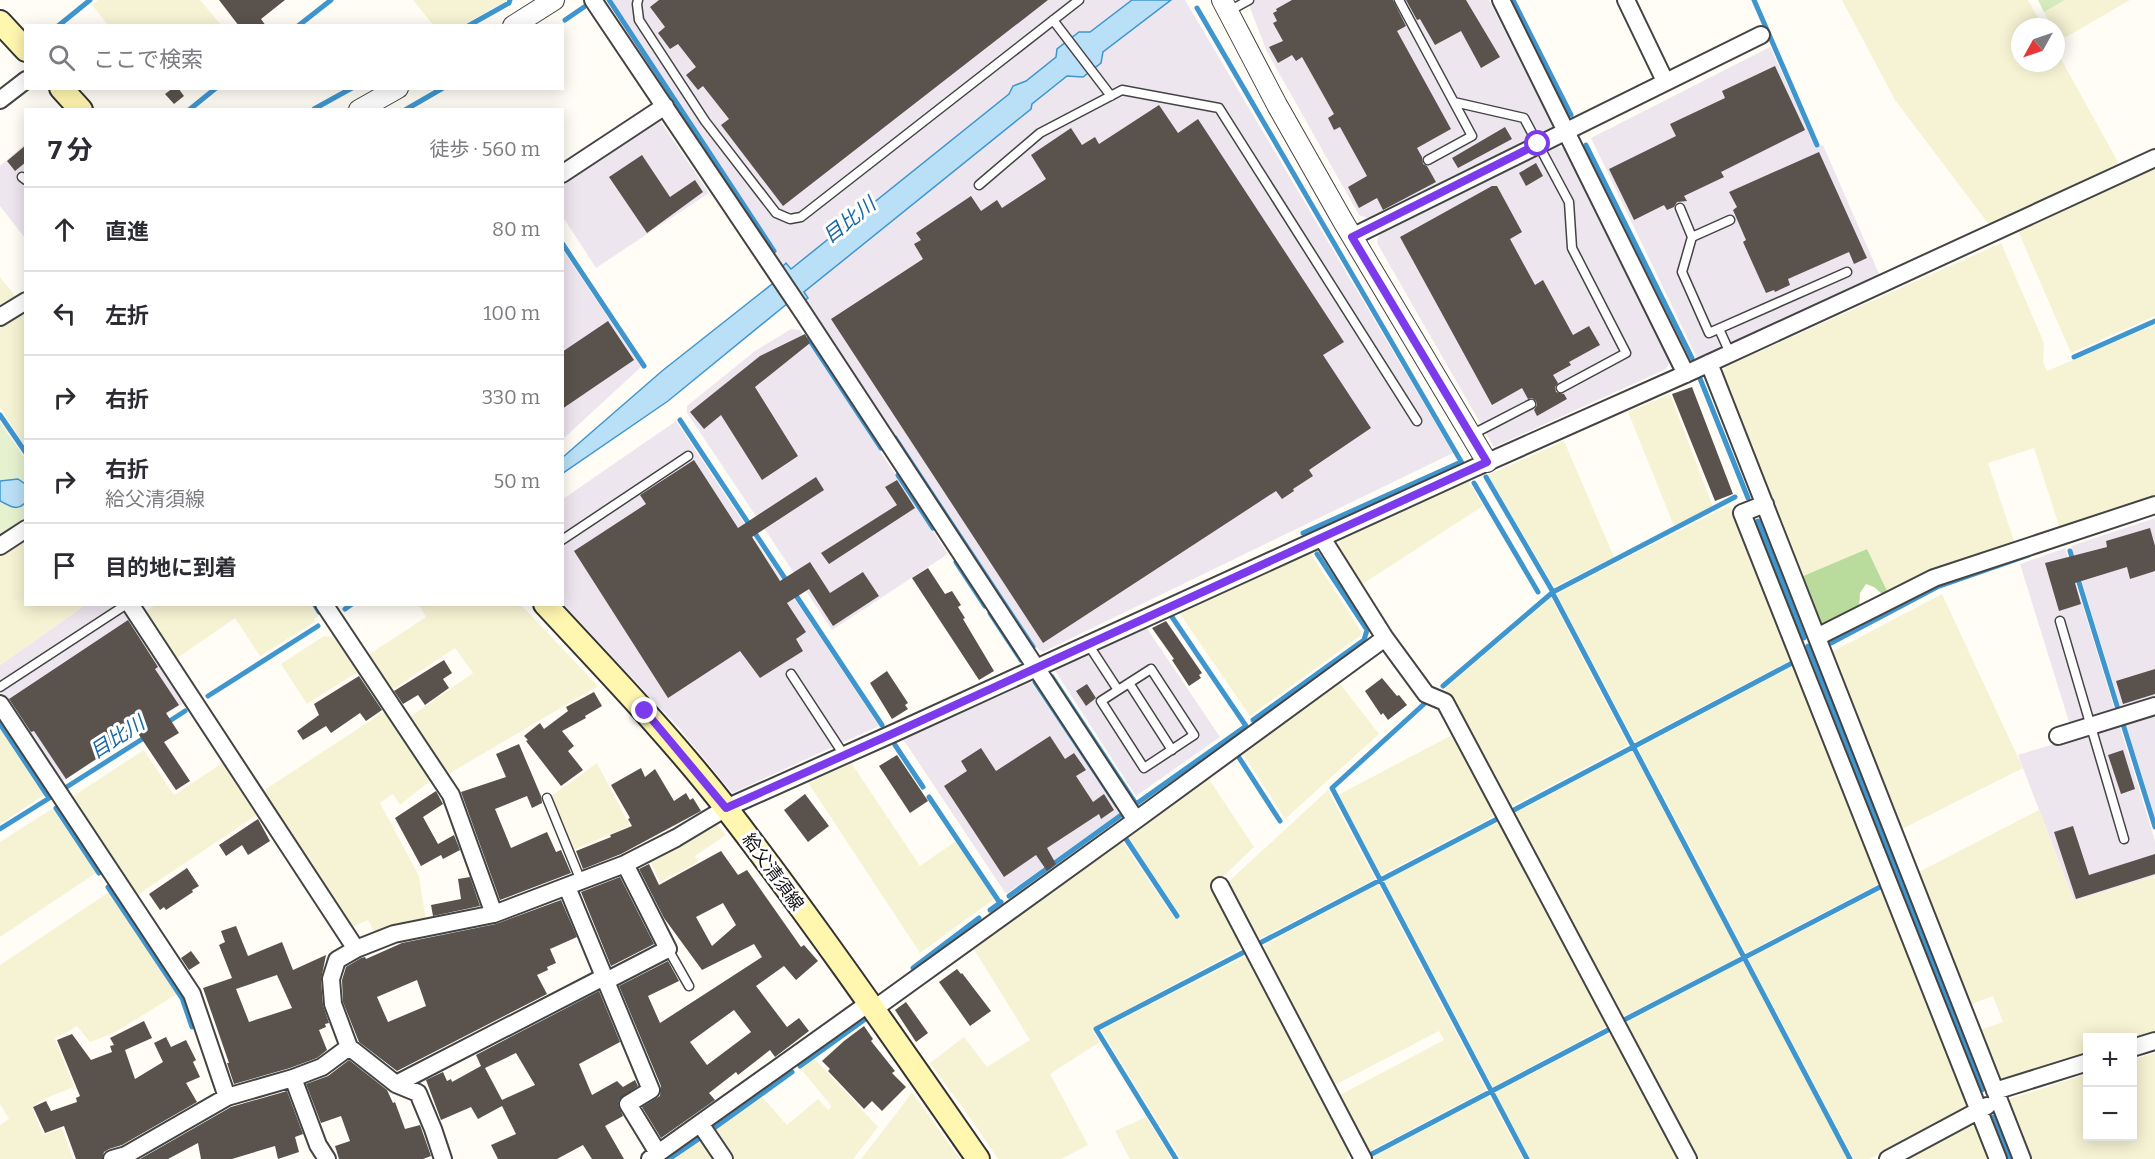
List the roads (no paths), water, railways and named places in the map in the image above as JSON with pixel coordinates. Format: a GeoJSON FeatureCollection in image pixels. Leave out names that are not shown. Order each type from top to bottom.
{"type":"FeatureCollection","features":[{"type":"Feature","properties":{"kind":"main road"},"geometry":{"type":"LineString","coordinates":[[0,22],[24,48]]}},
{"type":"Feature","properties":{"kind":"main road"},"geometry":{"type":"LineString","coordinates":[[64,90],[79,108]]}},
{"type":"Feature","properties":{"kind":"main road","name":"給父清須線"},"geometry":{"type":"LineString","coordinates":[[547,606],[645,711],[726,808],[871,1006],[978,1159]]}},
{"type":"Feature","properties":{"kind":"street"},"geometry":{"type":"LineString","coordinates":[[515,24],[530,6],[555,0]]}},
{"type":"Feature","properties":{"kind":"street"},"geometry":{"type":"LineString","coordinates":[[593,0],[1136,820]]}},
{"type":"Feature","properties":{"kind":"street"},"geometry":{"type":"LineString","coordinates":[[1501,0],[1686,374]]}},
{"type":"Feature","properties":{"kind":"street"},"geometry":{"type":"LineString","coordinates":[[1626,0],[1665,81]]}},
{"type":"Feature","properties":{"kind":"street"},"geometry":{"type":"LineString","coordinates":[[1225,6],[1277,105],[1352,237],[1487,462]]}},
{"type":"Feature","properties":{"kind":"street"},"geometry":{"type":"LineString","coordinates":[[1352,237],[1761,35]]}},
{"type":"Feature","properties":{"kind":"street"},"geometry":{"type":"LineString","coordinates":[[0,100],[24,82]]}},
{"type":"Feature","properties":{"kind":"street"},"geometry":{"type":"LineString","coordinates":[[363,108],[395,90]]}},
{"type":"Feature","properties":{"kind":"street"},"geometry":{"type":"LineString","coordinates":[[564,173],[665,106]]}},
{"type":"Feature","properties":{"kind":"street"},"geometry":{"type":"LineString","coordinates":[[443,1159],[417,1093],[396,1084],[349,1047],[333,1004],[331,979],[337,960],[356,949],[394,934],[494,914],[625,864],[676,838],[726,808],[1686,374],[2155,158]]}},
{"type":"Feature","properties":{"kind":"street"},"geometry":{"type":"LineString","coordinates":[[0,317],[24,302]]}},
{"type":"Feature","properties":{"kind":"street"},"geometry":{"type":"LineString","coordinates":[[1709,363],[2022,1159]]}},
{"type":"Feature","properties":{"kind":"street"},"geometry":{"type":"LineString","coordinates":[[1765,504],[1742,513],[1998,1159]]}},
{"type":"Feature","properties":{"kind":"street"},"geometry":{"type":"LineString","coordinates":[[1817,637],[1934,578],[2155,505]]}},
{"type":"Feature","properties":{"kind":"street"},"geometry":{"type":"LineString","coordinates":[[0,546],[24,530]]}},
{"type":"Feature","properties":{"kind":"street"},"geometry":{"type":"LineString","coordinates":[[1322,538],[1384,638],[1426,694],[1445,702],[1688,1159]]}},
{"type":"Feature","properties":{"kind":"street"},"geometry":{"type":"LineString","coordinates":[[130,606],[356,949]]}},
{"type":"Feature","properties":{"kind":"street"},"geometry":{"type":"LineString","coordinates":[[325,606],[451,795],[494,914]]}},
{"type":"Feature","properties":{"kind":"street"},"geometry":{"type":"LineString","coordinates":[[574,884],[605,979],[651,1090],[628,1104],[654,1156],[1136,820],[1384,638]]}},
{"type":"Feature","properties":{"kind":"street"},"geometry":{"type":"LineString","coordinates":[[0,704],[192,994],[227,1097]]}},
{"type":"Feature","properties":{"kind":"street"},"geometry":{"type":"LineString","coordinates":[[2058,736],[2155,706]]}},
{"type":"Feature","properties":{"kind":"street"},"geometry":{"type":"LineString","coordinates":[[396,1084],[605,979],[668,950],[625,864]]}},
{"type":"Feature","properties":{"kind":"street"},"geometry":{"type":"LineString","coordinates":[[1220,886],[1363,1159]]}},
{"type":"Feature","properties":{"kind":"street"},"geometry":{"type":"LineString","coordinates":[[2137,1047],[2155,1041]]}},
{"type":"Feature","properties":{"kind":"street"},"geometry":{"type":"LineString","coordinates":[[122,1158],[227,1097],[322,1067],[349,1047]]}},
{"type":"Feature","properties":{"kind":"street"},"geometry":{"type":"LineString","coordinates":[[1888,1159],[1979,1111],[1996,1096],[2083,1064]]}},
{"type":"Feature","properties":{"kind":"street"},"geometry":{"type":"LineString","coordinates":[[293,1078],[318,1145],[327,1159]]}},
{"type":"Feature","properties":{"kind":"street"},"geometry":{"type":"LineString","coordinates":[[701,1125],[724,1159]]}},
{"type":"Feature","properties":{"kind":"lane"},"geometry":{"type":"LineString","coordinates":[[638,0],[639,21],[705,121],[776,213],[790,219],[801,217],[1079,0]]}},
{"type":"Feature","properties":{"kind":"lane"},"geometry":{"type":"LineString","coordinates":[[1225,6],[1250,0]]}},
{"type":"Feature","properties":{"kind":"lane"},"geometry":{"type":"LineString","coordinates":[[1400,0],[1472,136],[1428,160]]}},
{"type":"Feature","properties":{"kind":"lane"},"geometry":{"type":"LineString","coordinates":[[1053,20],[1111,96]]}},
{"type":"Feature","properties":{"kind":"lane"},"geometry":{"type":"LineString","coordinates":[[979,184],[1040,133],[1122,90],[1219,108],[1417,422]]}},
{"type":"Feature","properties":{"kind":"lane"},"geometry":{"type":"LineString","coordinates":[[1454,102],[1524,118],[1569,202],[1572,248],[1626,353],[1561,388]]}},
{"type":"Feature","properties":{"kind":"lane"},"geometry":{"type":"LineString","coordinates":[[1680,208],[1692,237],[1682,272],[1709,333],[1847,272]]}},
{"type":"Feature","properties":{"kind":"lane"},"geometry":{"type":"LineString","coordinates":[[1692,237],[1730,220]]}},
{"type":"Feature","properties":{"kind":"lane"},"geometry":{"type":"LineString","coordinates":[[1719,329],[1730,353]]}},
{"type":"Feature","properties":{"kind":"lane"},"geometry":{"type":"LineString","coordinates":[[1471,436],[1531,404]]}},
{"type":"Feature","properties":{"kind":"lane"},"geometry":{"type":"LineString","coordinates":[[564,539],[688,456]]}},
{"type":"Feature","properties":{"kind":"lane"},"geometry":{"type":"LineString","coordinates":[[0,687],[126,606]]}},
{"type":"Feature","properties":{"kind":"lane"},"geometry":{"type":"LineString","coordinates":[[2060,621],[2124,839]]}},
{"type":"Feature","properties":{"kind":"lane"},"geometry":{"type":"LineString","coordinates":[[1089,644],[1118,690]]}},
{"type":"Feature","properties":{"kind":"lane"},"geometry":{"type":"LineString","coordinates":[[1151,669],[1194,735],[1144,768],[1101,701],[1118,690],[1151,669]]}},
{"type":"Feature","properties":{"kind":"lane"},"geometry":{"type":"LineString","coordinates":[[790,674],[844,755]]}},
{"type":"Feature","properties":{"kind":"lane"},"geometry":{"type":"LineString","coordinates":[[1129,683],[1172,750]]}},
{"type":"Feature","properties":{"kind":"lane"},"geometry":{"type":"LineString","coordinates":[[547,798],[574,884]]}},
{"type":"Feature","properties":{"kind":"lane"},"geometry":{"type":"LineString","coordinates":[[668,950],[689,986]]}},
{"type":"Feature","properties":{"kind":"water"},"geometry":{"type":"Polygon","coordinates":[[[1132,0],[1171,0],[1103,52],[1101,63],[1083,77],[1067,76],[1032,104],[1031,109],[804,292],[808,298],[804,301],[799,294],[668,401],[564,472],[564,456],[662,371],[786,273],[782,267],[786,263],[791,269],[1009,94],[1013,86],[1026,81],[1056,57],[1057,49],[1079,32],[1090,32],[1132,0]]]}},
{"type":"Feature","properties":{"kind":"water"},"geometry":{"type":"Polygon","coordinates":[[[18,479],[24,483],[24,504],[22,506],[9,506],[0,501],[0,481],[18,479]]]}},
{"type":"Feature","properties":{"kind":"waterway"},"geometry":{"type":"LineString","coordinates":[[60,24],[90,0]]}},
{"type":"Feature","properties":{"kind":"waterway"},"geometry":{"type":"LineString","coordinates":[[301,24],[331,0]]}},
{"type":"Feature","properties":{"kind":"waterway"},"geometry":{"type":"LineString","coordinates":[[472,24],[509,3],[510,0]]}},
{"type":"Feature","properties":{"kind":"waterway"},"geometry":{"type":"LineString","coordinates":[[609,0],[774,251]]}},
{"type":"Feature","properties":{"kind":"waterway"},"geometry":{"type":"LineString","coordinates":[[1513,0],[1571,115]]}},
{"type":"Feature","properties":{"kind":"waterway"},"geometry":{"type":"LineString","coordinates":[[1754,0],[1817,145]]}},
{"type":"Feature","properties":{"kind":"waterway"},"geometry":{"type":"LineString","coordinates":[[565,20],[584,7]]}},
{"type":"Feature","properties":{"kind":"waterway"},"geometry":{"type":"LineString","coordinates":[[1197,8],[1462,463]]}},
{"type":"Feature","properties":{"kind":"waterway"},"geometry":{"type":"LineString","coordinates":[[191,108],[214,90]]}},
{"type":"Feature","properties":{"kind":"waterway"},"geometry":{"type":"LineString","coordinates":[[316,108],[348,90]]}},
{"type":"Feature","properties":{"kind":"waterway"},"geometry":{"type":"LineString","coordinates":[[408,108],[440,90]]}},
{"type":"Feature","properties":{"kind":"waterway"},"geometry":{"type":"LineString","coordinates":[[1586,145],[1692,358]]}},
{"type":"Feature","properties":{"kind":"waterway"},"geometry":{"type":"LineString","coordinates":[[564,246],[644,366]]}},
{"type":"Feature","properties":{"kind":"waterway"},"geometry":{"type":"LineString","coordinates":[[2074,357],[2155,321]]}},
{"type":"Feature","properties":{"kind":"waterway"},"geometry":{"type":"LineString","coordinates":[[809,339],[881,448]]}},
{"type":"Feature","properties":{"kind":"waterway"},"geometry":{"type":"LineString","coordinates":[[1699,376],[1748,498]]}},
{"type":"Feature","properties":{"kind":"waterway"},"geometry":{"type":"LineString","coordinates":[[0,415],[24,450]]}},
{"type":"Feature","properties":{"kind":"waterway"},"geometry":{"type":"LineString","coordinates":[[680,420],[788,583]]}},
{"type":"Feature","properties":{"kind":"waterway"},"geometry":{"type":"LineString","coordinates":[[895,438],[1033,647]]}},
{"type":"Feature","properties":{"kind":"waterway"},"geometry":{"type":"LineString","coordinates":[[1303,533],[1461,462]]}},
{"type":"Feature","properties":{"kind":"waterway"},"geometry":{"type":"LineString","coordinates":[[898,475],[933,528]]}},
{"type":"Feature","properties":{"kind":"waterway"},"geometry":{"type":"LineString","coordinates":[[1486,477],[1553,592]]}},
{"type":"Feature","properties":{"kind":"waterway"},"geometry":{"type":"LineString","coordinates":[[1474,483],[1538,592]]}},
{"type":"Feature","properties":{"kind":"waterway"},"geometry":{"type":"LineString","coordinates":[[1443,686],[1553,592],[1735,497]]}},
{"type":"Feature","properties":{"kind":"waterway"},"geometry":{"type":"LineString","coordinates":[[1758,521],[1804,638]]}},
{"type":"Feature","properties":{"kind":"waterway"},"geometry":{"type":"LineString","coordinates":[[2070,551],[2073,561]]}},
{"type":"Feature","properties":{"kind":"waterway"},"geometry":{"type":"LineString","coordinates":[[1253,720],[1364,640],[1367,630],[1317,554]]}},
{"type":"Feature","properties":{"kind":"waterway"},"geometry":{"type":"LineString","coordinates":[[1831,643],[1937,587],[2029,555]]}},
{"type":"Feature","properties":{"kind":"waterway"},"geometry":{"type":"LineString","coordinates":[[956,562],[985,606]]}},
{"type":"Feature","properties":{"kind":"waterway"},"geometry":{"type":"LineString","coordinates":[[2077,576],[2118,709]]}},
{"type":"Feature","properties":{"kind":"waterway"},"geometry":{"type":"LineString","coordinates":[[793,591],[882,725]]}},
{"type":"Feature","properties":{"kind":"waterway"},"geometry":{"type":"LineString","coordinates":[[1552,592],[1850,1159]]}},
{"type":"Feature","properties":{"kind":"waterway"},"geometry":{"type":"LineString","coordinates":[[315,606],[319,612]]}},
{"type":"Feature","properties":{"kind":"waterway","name":"目比川"},"geometry":{"type":"LineString","coordinates":[[345,609],[349,606]]}},
{"type":"Feature","properties":{"kind":"waterway"},"geometry":{"type":"LineString","coordinates":[[990,613],[1021,660]]}},
{"type":"Feature","properties":{"kind":"waterway"},"geometry":{"type":"LineString","coordinates":[[1052,677],[1136,804],[1246,726],[1172,617]]}},
{"type":"Feature","properties":{"kind":"waterway","name":"目比川"},"geometry":{"type":"LineString","coordinates":[[208,696],[318,626]]}},
{"type":"Feature","properties":{"kind":"waterway"},"geometry":{"type":"LineString","coordinates":[[1808,646],[1982,1090]]}},
{"type":"Feature","properties":{"kind":"waterway"},"geometry":{"type":"LineString","coordinates":[[1512,811],[1794,662]]}},
{"type":"Feature","properties":{"kind":"waterway"},"geometry":{"type":"LineString","coordinates":[[1035,682],[1117,805]]}},
{"type":"Feature","properties":{"kind":"waterway"},"geometry":{"type":"LineString","coordinates":[[1424,704],[1332,788],[1527,1159]]}},
{"type":"Feature","properties":{"kind":"waterway","name":"目比川"},"geometry":{"type":"LineString","coordinates":[[165,724],[185,711]]}},
{"type":"Feature","properties":{"kind":"waterway"},"geometry":{"type":"LineString","coordinates":[[0,724],[49,798]]}},
{"type":"Feature","properties":{"kind":"waterway"},"geometry":{"type":"LineString","coordinates":[[2123,724],[2155,827]]}},
{"type":"Feature","properties":{"kind":"waterway","name":"目比川"},"geometry":{"type":"LineString","coordinates":[[65,788],[147,736]]}},
{"type":"Feature","properties":{"kind":"waterway"},"geometry":{"type":"LineString","coordinates":[[895,745],[923,787]]}},
{"type":"Feature","properties":{"kind":"waterway"},"geometry":{"type":"LineString","coordinates":[[1238,756],[1280,821]]}},
{"type":"Feature","properties":{"kind":"waterway","name":"目比川"},"geometry":{"type":"LineString","coordinates":[[0,829],[51,797]]}},
{"type":"Feature","properties":{"kind":"waterway"},"geometry":{"type":"LineString","coordinates":[[929,797],[1000,903]]}},
{"type":"Feature","properties":{"kind":"waterway"},"geometry":{"type":"LineString","coordinates":[[56,808],[99,873]]}},
{"type":"Feature","properties":{"kind":"waterway"},"geometry":{"type":"LineString","coordinates":[[1009,896],[1124,813]]}},
{"type":"Feature","properties":{"kind":"waterway"},"geometry":{"type":"LineString","coordinates":[[1258,944],[1499,818]]}},
{"type":"Feature","properties":{"kind":"waterway"},"geometry":{"type":"LineString","coordinates":[[1126,839],[1177,916]]}},
{"type":"Feature","properties":{"kind":"waterway"},"geometry":{"type":"LineString","coordinates":[[1624,1020],[1882,886]]}},
{"type":"Feature","properties":{"kind":"waterway"},"geometry":{"type":"LineString","coordinates":[[108,887],[182,998],[192,1027]]}},
{"type":"Feature","properties":{"kind":"waterway"},"geometry":{"type":"LineString","coordinates":[[990,910],[1001,902]]}},
{"type":"Feature","properties":{"kind":"waterway"},"geometry":{"type":"LineString","coordinates":[[913,968],[979,918]]}},
{"type":"Feature","properties":{"kind":"waterway"},"geometry":{"type":"LineString","coordinates":[[1176,1159],[1096,1029],[1246,951]]}},
{"type":"Feature","properties":{"kind":"waterway"},"geometry":{"type":"LineString","coordinates":[[800,1066],[864,1020]]}},
{"type":"Feature","properties":{"kind":"waterway"},"geometry":{"type":"LineString","coordinates":[[1370,1155],[1610,1029]]}},
{"type":"Feature","properties":{"kind":"waterway"},"geometry":{"type":"LineString","coordinates":[[710,1131],[792,1072]]}},
{"type":"Feature","properties":{"kind":"waterway"},"geometry":{"type":"LineString","coordinates":[[1993,1117],[2009,1159]]}},
{"type":"Feature","properties":{"kind":"waterway"},"geometry":{"type":"LineString","coordinates":[[669,1159],[703,1136]]}}]}
